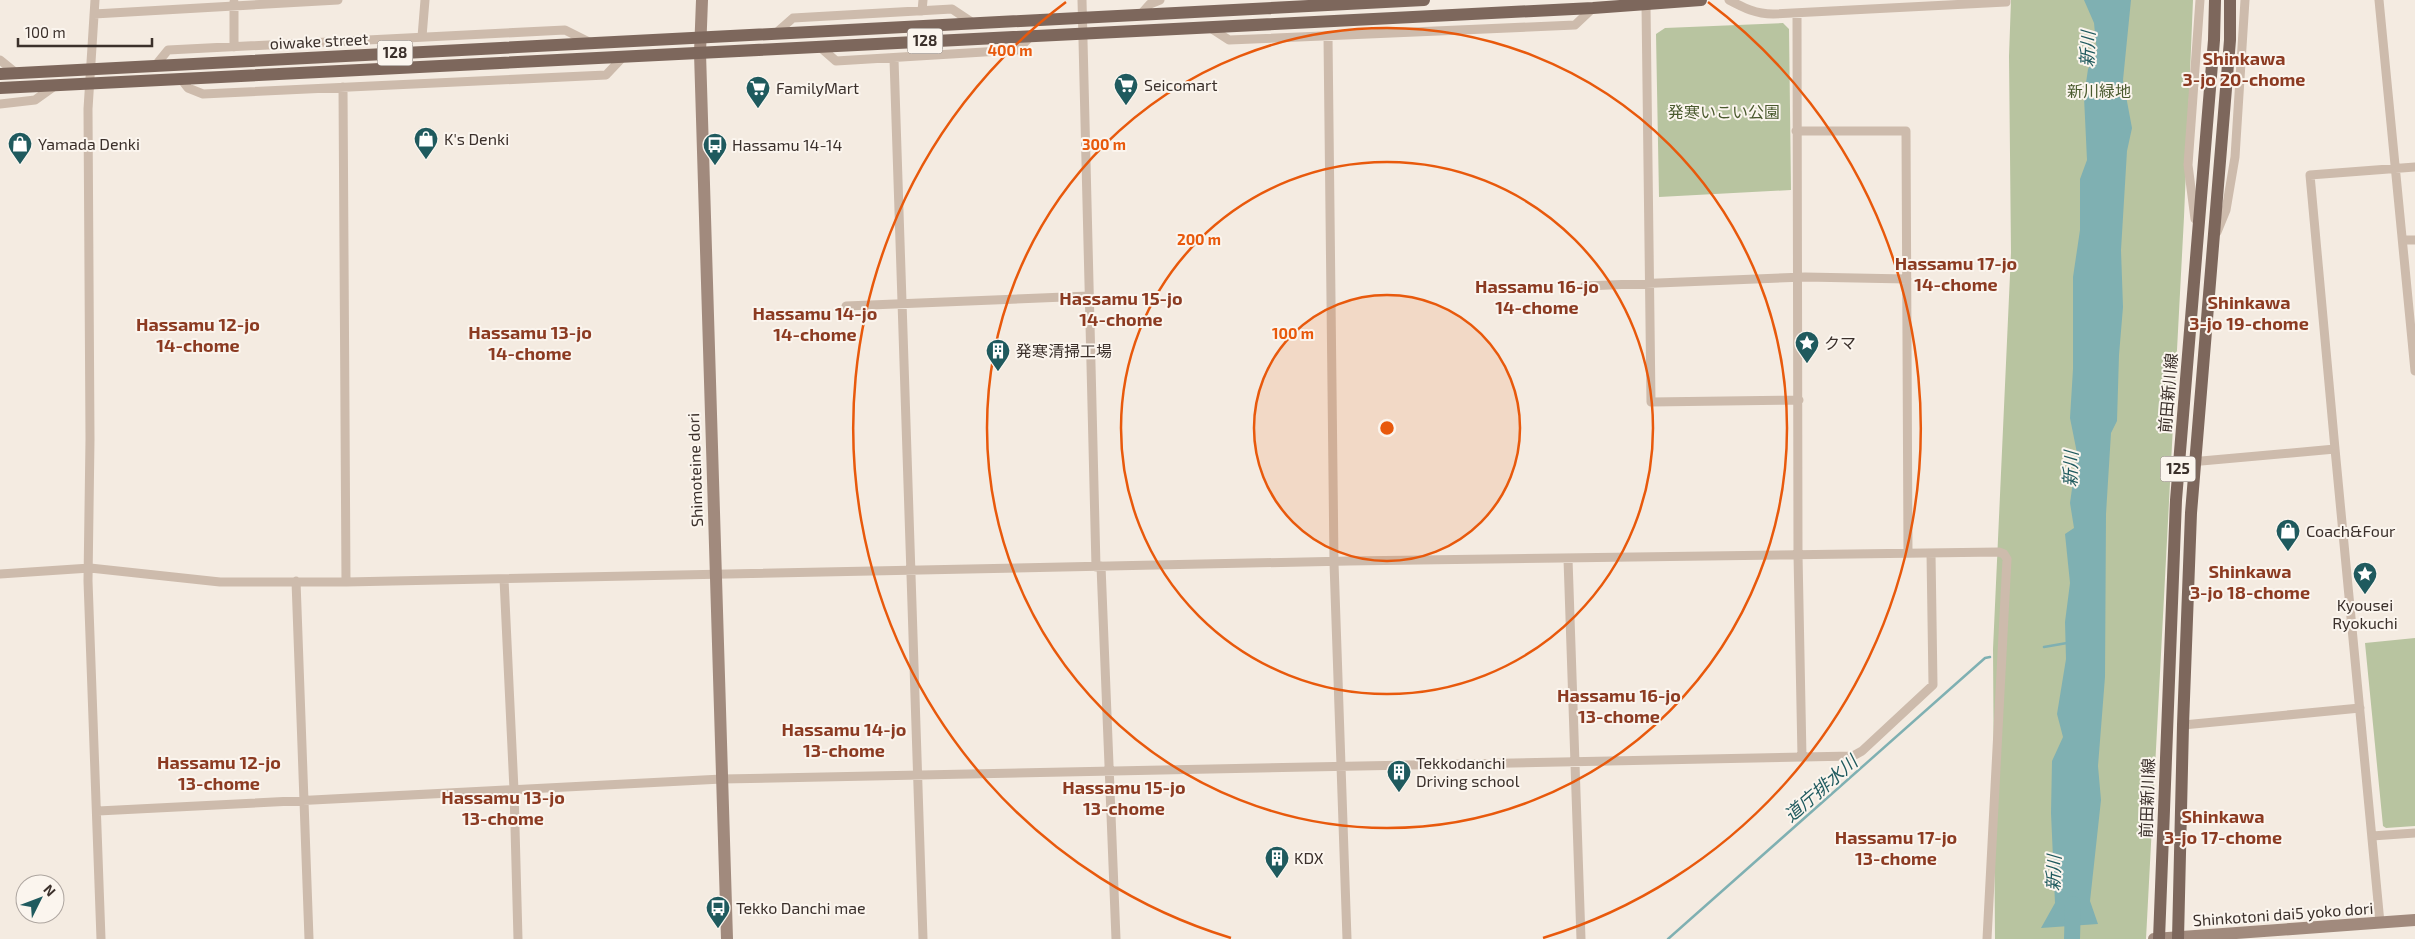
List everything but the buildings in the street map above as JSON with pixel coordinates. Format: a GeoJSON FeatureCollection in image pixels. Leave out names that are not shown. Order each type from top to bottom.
{"type":"FeatureCollection","features":[{"type":"Feature","properties":{"kind":"main road","name":"Shimoteine dori"},"geometry":{"type":"LineString","coordinates":[[702,0],[700,53],[714,574],[727,939]]}},
{"type":"Feature","properties":{"kind":"main road","name":"128"},"geometry":{"type":"LineString","coordinates":[[700,37],[1424,0]]}},
{"type":"Feature","properties":{"kind":"main road","name":"128"},"geometry":{"type":"LineString","coordinates":[[700,53],[1084,32],[1592,8],[1701,0]]}},
{"type":"Feature","properties":{"kind":"main road","name":"前田新川線"},"geometry":{"type":"LineString","coordinates":[[2159,939],[2166,722],[2179,463],[2214,40],[2215,0]]}},
{"type":"Feature","properties":{"kind":"main road","name":"前田新川線"},"geometry":{"type":"LineString","coordinates":[[2178,938],[2182,725],[2194,463],[2230,40],[2230,0]]}},
{"type":"Feature","properties":{"kind":"main road","name":"oiwake street"},"geometry":{"type":"LineString","coordinates":[[90,69],[700,37]]}},
{"type":"Feature","properties":{"kind":"main road","name":"oiwake street"},"geometry":{"type":"LineString","coordinates":[[90,83],[700,53]]}},
{"type":"Feature","properties":{"kind":"main road","name":"128"},"geometry":{"type":"LineString","coordinates":[[0,74],[90,69]]}},
{"type":"Feature","properties":{"kind":"main road","name":"128"},"geometry":{"type":"LineString","coordinates":[[0,88],[90,83]]}},
{"type":"Feature","properties":{"kind":"main road","name":"Shinkotoni dai5 yoko dori"},"geometry":{"type":"LineString","coordinates":[[2154,939],[2415,920]]}},
{"type":"Feature","properties":{"kind":"street"},"geometry":{"type":"LineString","coordinates":[[95,0],[88,109],[90,568],[88,581],[98,811],[101,939]]}},
{"type":"Feature","properties":{"kind":"street"},"geometry":{"type":"LineString","coordinates":[[94,14],[234,3],[338,0]]}},
{"type":"Feature","properties":{"kind":"street"},"geometry":{"type":"LineString","coordinates":[[422,37],[425,0]]}},
{"type":"Feature","properties":{"kind":"street"},"geometry":{"type":"LineString","coordinates":[[922,11],[923,0]]}},
{"type":"Feature","properties":{"kind":"street"},"geometry":{"type":"LineString","coordinates":[[1082,0],[1098,566],[1116,939]]}},
{"type":"Feature","properties":{"kind":"street"},"geometry":{"type":"LineString","coordinates":[[1141,14],[1150,4],[1160,0]]}},
{"type":"Feature","properties":{"kind":"street"},"geometry":{"type":"LineString","coordinates":[[1729,0],[1761,14],[2006,2],[2006,0]]}},
{"type":"Feature","properties":{"kind":"street"},"geometry":{"type":"LineString","coordinates":[[2197,234],[2188,165],[2200,0]]}},
{"type":"Feature","properties":{"kind":"street"},"geometry":{"type":"LineString","coordinates":[[2213,241],[2226,210],[2235,156],[2245,0]]}},
{"type":"Feature","properties":{"kind":"street"},"geometry":{"type":"LineString","coordinates":[[2379,0],[2415,371]]}},
{"type":"Feature","properties":{"kind":"street"},"geometry":{"type":"LineString","coordinates":[[234,3],[234,47]]}},
{"type":"Feature","properties":{"kind":"street"},"geometry":{"type":"LineString","coordinates":[[1646,5],[1651,402],[1799,400]]}},
{"type":"Feature","properties":{"kind":"street"},"geometry":{"type":"LineString","coordinates":[[1208,26],[1229,40],[1328,37],[1575,25],[1592,8]]}},
{"type":"Feature","properties":{"kind":"street"},"geometry":{"type":"LineString","coordinates":[[776,33],[793,18],[952,9],[973,23]]}},
{"type":"Feature","properties":{"kind":"street"},"geometry":{"type":"LineString","coordinates":[[1797,13],[1798,555],[1802,757]]}},
{"type":"Feature","properties":{"kind":"street"},"geometry":{"type":"LineString","coordinates":[[156,66],[168,50],[565,30],[590,42]]}},
{"type":"Feature","properties":{"kind":"street"},"geometry":{"type":"LineString","coordinates":[[820,47],[836,61],[894,59],[1018,50],[1031,36]]}},
{"type":"Feature","properties":{"kind":"street"},"geometry":{"type":"LineString","coordinates":[[1328,37],[1334,563],[1347,939]]}},
{"type":"Feature","properties":{"kind":"street"},"geometry":{"type":"LineString","coordinates":[[181,79],[188,88],[203,94],[606,74],[623,57]]}},
{"type":"Feature","properties":{"kind":"street"},"geometry":{"type":"LineString","coordinates":[[894,59],[923,939]]}},
{"type":"Feature","properties":{"kind":"street"},"geometry":{"type":"LineString","coordinates":[[0,60],[16,73]]}},
{"type":"Feature","properties":{"kind":"street"},"geometry":{"type":"LineString","coordinates":[[0,104],[35,100],[56,85]]}},
{"type":"Feature","properties":{"kind":"street"},"geometry":{"type":"LineString","coordinates":[[343,87],[346,582]]}},
{"type":"Feature","properties":{"kind":"street"},"geometry":{"type":"LineString","coordinates":[[1796,131],[1906,131],[1908,553]]}},
{"type":"Feature","properties":{"kind":"street"},"geometry":{"type":"LineString","coordinates":[[2380,923],[2310,175],[2415,167]]}},
{"type":"Feature","properties":{"kind":"street"},"geometry":{"type":"LineString","coordinates":[[2403,240],[2415,240]]}},
{"type":"Feature","properties":{"kind":"street"},"geometry":{"type":"LineString","coordinates":[[1586,286],[1798,278],[1907,279]]}},
{"type":"Feature","properties":{"kind":"street"},"geometry":{"type":"LineString","coordinates":[[846,306],[1089,296]]}},
{"type":"Feature","properties":{"kind":"street"},"geometry":{"type":"LineString","coordinates":[[2179,463],[2335,449]]}},
{"type":"Feature","properties":{"kind":"street"},"geometry":{"type":"LineString","coordinates":[[0,574],[90,568],[217,582],[346,582],[1098,566],[1999,552],[2004,554],[2007,559],[1987,939]]}},
{"type":"Feature","properties":{"kind":"street"},"geometry":{"type":"LineString","coordinates":[[98,811],[722,779],[1853,756],[1862,751],[1933,685],[1930,553]]}},
{"type":"Feature","properties":{"kind":"street"},"geometry":{"type":"LineString","coordinates":[[1568,560],[1581,939]]}},
{"type":"Feature","properties":{"kind":"street"},"geometry":{"type":"LineString","coordinates":[[504,578],[514,790],[518,939]]}},
{"type":"Feature","properties":{"kind":"street"},"geometry":{"type":"LineString","coordinates":[[296,581],[309,939]]}},
{"type":"Feature","properties":{"kind":"street"},"geometry":{"type":"LineString","coordinates":[[2182,725],[2360,708]]}},
{"type":"Feature","properties":{"kind":"street"},"geometry":{"type":"LineString","coordinates":[[2372,836],[2415,833]]}},
{"type":"Feature","properties":{"kind":"green space","name":"新川緑地"},"geometry":{"type":"Polygon","coordinates":[[[2011,0],[2193,0],[2184,217],[2146,939],[1995,939],[1993,649],[2011,253],[2009,56],[2011,0]]]}},
{"type":"Feature","properties":{"kind":"green space","name":"発寒いこい公園"},"geometry":{"type":"Polygon","coordinates":[[[1783,23],[1789,29],[1791,190],[1659,197],[1656,34],[1665,28],[1783,23]]]}},
{"type":"Feature","properties":{"kind":"green space"},"geometry":{"type":"Polygon","coordinates":[[[2415,638],[2415,826],[2386,828],[2383,826],[2365,643],[2415,638]]]}},
{"type":"Feature","properties":{"kind":"water"},"geometry":{"type":"Polygon","coordinates":[[[2084,0],[2131,0],[2123,80],[2132,128],[2127,151],[2121,250],[2123,307],[2117,421],[2111,433],[2106,514],[2105,677],[2098,766],[2101,800],[2090,901],[2098,924],[2041,928],[2055,903],[2051,813],[2052,761],[2063,737],[2057,714],[2066,659],[2065,622],[2070,583],[2065,534],[2074,528],[2070,503],[2077,453],[2070,418],[2073,369],[2073,277],[2080,230],[2080,179],[2087,160],[2084,97],[2088,69],[2097,54],[2094,23],[2084,0]]]}},
{"type":"Feature","properties":{"kind":"waterway","name":"道庁排水川"},"geometry":{"type":"LineString","coordinates":[[2044,647],[2067,643]]}},
{"type":"Feature","properties":{"kind":"waterway","name":"道庁排水川"},"geometry":{"type":"LineString","coordinates":[[1668,939],[1985,658],[1990,657]]}},
{"type":"Feature","properties":{"kind":"waterway","name":"新川"},"geometry":{"type":"LineString","coordinates":[[2072,939],[2073,904]]}},
{"type":"Feature","properties":{"kind":"place","name":"Seicomart"},"geometry":{"type":"Point","coordinates":[1126,106]}},
{"type":"Feature","properties":{"kind":"place","name":"FamilyMart"},"geometry":{"type":"Point","coordinates":[758,109]}},
{"type":"Feature","properties":{"kind":"place","name":"K's Denki"},"geometry":{"type":"Point","coordinates":[426,160]}},
{"type":"Feature","properties":{"kind":"place","name":"Yamada Denki"},"geometry":{"type":"Point","coordinates":[20,165]}},
{"type":"Feature","properties":{"kind":"place","name":"Hassamu 14-14"},"geometry":{"type":"Point","coordinates":[715,166]}},
{"type":"Feature","properties":{"kind":"place","name":"クマ"},"geometry":{"type":"Point","coordinates":[1807,364]}},
{"type":"Feature","properties":{"kind":"place","name":"発寒清掃工場"},"geometry":{"type":"Point","coordinates":[998,372]}},
{"type":"Feature","properties":{"kind":"place","name":"Coach&Four"},"geometry":{"type":"Point","coordinates":[2288,552]}},
{"type":"Feature","properties":{"kind":"place","name":"Kyousei Ryokuchi"},"geometry":{"type":"Point","coordinates":[2365,595]}},
{"type":"Feature","properties":{"kind":"place","name":"Tekkodanchi Driving school"},"geometry":{"type":"Point","coordinates":[1399,793]}},
{"type":"Feature","properties":{"kind":"place","name":"KDX"},"geometry":{"type":"Point","coordinates":[1277,879]}},
{"type":"Feature","properties":{"kind":"place","name":"Tekko Danchi mae"},"geometry":{"type":"Point","coordinates":[718,929]}},
{"type":"Feature","properties":{"kind":"district","name":"Shinkawa 3-jo 20-chome"},"geometry":{"type":"Point","coordinates":[2244,69]}},
{"type":"Feature","properties":{"kind":"district","name":"Hassamu 17-jo 14-chome"},"geometry":{"type":"Point","coordinates":[1956,274]}},
{"type":"Feature","properties":{"kind":"district","name":"Hassamu 16-jo 14-chome"},"geometry":{"type":"Point","coordinates":[1537,297]}},
{"type":"Feature","properties":{"kind":"district","name":"Hassamu 15-jo 14-chome"},"geometry":{"type":"Point","coordinates":[1121,309]}},
{"type":"Feature","properties":{"kind":"district","name":"Shinkawa 3-jo 19-chome"},"geometry":{"type":"Point","coordinates":[2249,313]}},
{"type":"Feature","properties":{"kind":"district","name":"Hassamu 14-jo 14-chome"},"geometry":{"type":"Point","coordinates":[815,324]}},
{"type":"Feature","properties":{"kind":"district","name":"Hassamu 12-jo 14-chome"},"geometry":{"type":"Point","coordinates":[198,335]}},
{"type":"Feature","properties":{"kind":"district","name":"Hassamu 13-jo 14-chome"},"geometry":{"type":"Point","coordinates":[530,343]}},
{"type":"Feature","properties":{"kind":"district","name":"Shinkawa 3-jo 18-chome"},"geometry":{"type":"Point","coordinates":[2250,582]}},
{"type":"Feature","properties":{"kind":"district","name":"Hassamu 16-jo 13-chome"},"geometry":{"type":"Point","coordinates":[1619,706]}},
{"type":"Feature","properties":{"kind":"district","name":"Hassamu 14-jo 13-chome"},"geometry":{"type":"Point","coordinates":[844,740]}},
{"type":"Feature","properties":{"kind":"district","name":"Hassamu 12-jo 13-chome"},"geometry":{"type":"Point","coordinates":[219,773]}},
{"type":"Feature","properties":{"kind":"district","name":"Hassamu 15-jo 13-chome"},"geometry":{"type":"Point","coordinates":[1124,798]}},
{"type":"Feature","properties":{"kind":"district","name":"Hassamu 13-jo 13-chome"},"geometry":{"type":"Point","coordinates":[503,808]}},
{"type":"Feature","properties":{"kind":"district","name":"Shinkawa 3-jo 17-chome"},"geometry":{"type":"Point","coordinates":[2223,828]}},
{"type":"Feature","properties":{"kind":"district","name":"Hassamu 17-jo 13-chome"},"geometry":{"type":"Point","coordinates":[1896,848]}}]}
